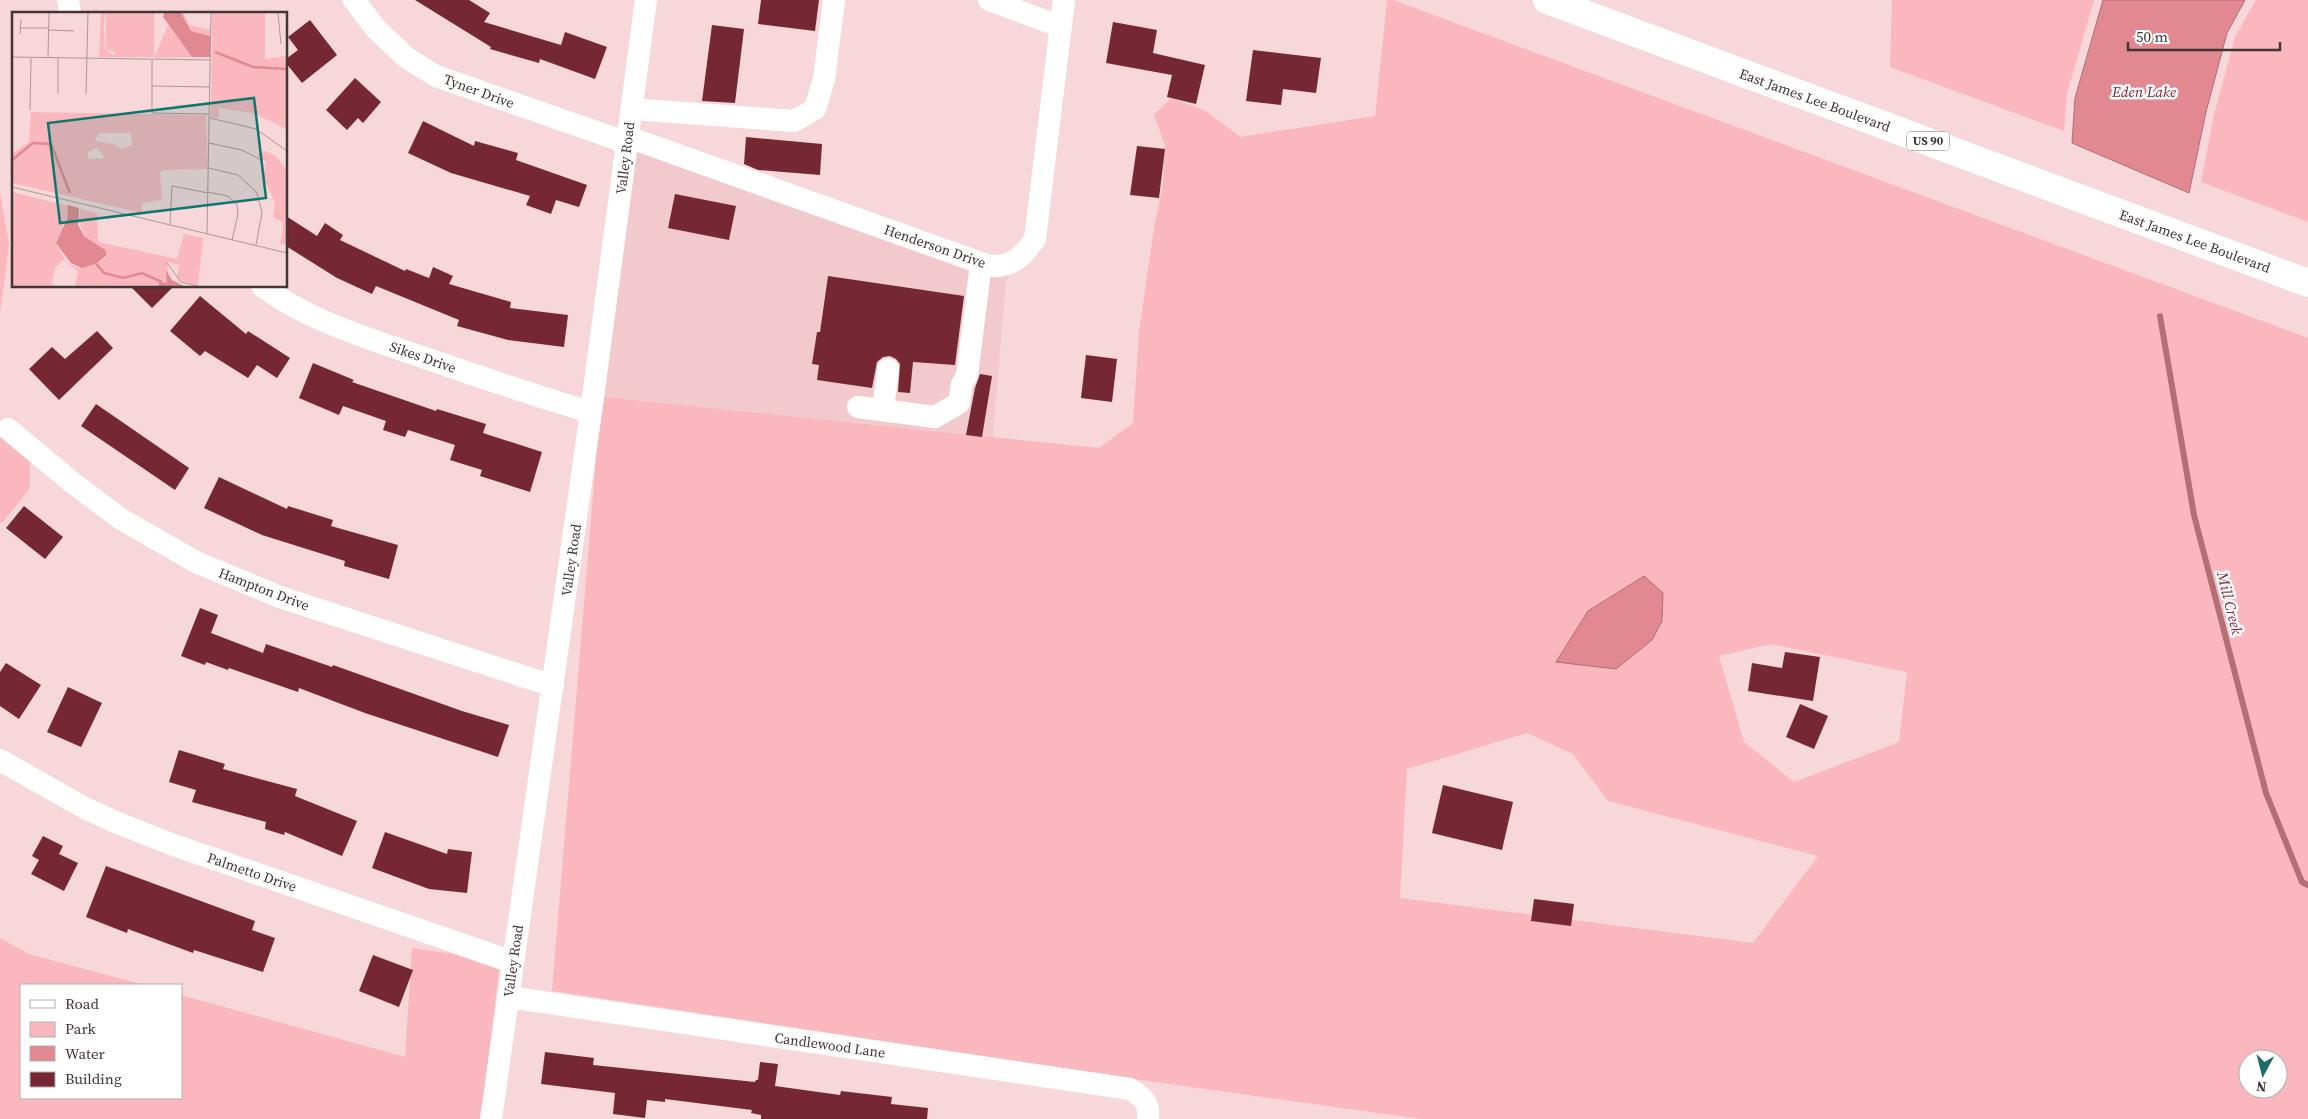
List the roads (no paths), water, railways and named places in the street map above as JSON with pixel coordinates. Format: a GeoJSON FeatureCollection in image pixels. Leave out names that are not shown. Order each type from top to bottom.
{"type":"FeatureCollection","features":[{"type":"Feature","properties":{"kind":"main road","name":"East James Lee Boulevard"},"geometry":{"type":"LineString","coordinates":[[1547,0],[2308,283]]}},
{"type":"Feature","properties":{"kind":"street","name":"Tyner Drive"},"geometry":{"type":"LineString","coordinates":[[354,0],[376,29],[394,46],[407,58],[436,76],[628,140]]}},
{"type":"Feature","properties":{"kind":"street","name":"Valley Road"},"geometry":{"type":"LineString","coordinates":[[491,1119],[591,412],[646,0]]}},
{"type":"Feature","properties":{"kind":"street"},"geometry":{"type":"LineString","coordinates":[[632,109],[794,120],[815,109],[824,79],[834,0]]}},
{"type":"Feature","properties":{"kind":"street"},"geometry":{"type":"LineString","coordinates":[[989,0],[1060,26]]}},
{"type":"Feature","properties":{"kind":"street","name":"Henderson Drive"},"geometry":{"type":"LineString","coordinates":[[628,140],[981,263],[995,266],[1009,264],[1024,254],[1035,239],[1064,0]]}},
{"type":"Feature","properties":{"kind":"street"},"geometry":{"type":"LineString","coordinates":[[858,407],[935,417],[959,403],[962,384],[967,375],[981,263]]}},
{"type":"Feature","properties":{"kind":"street","name":"Sikes Drive"},"geometry":{"type":"LineString","coordinates":[[264,288],[273,295],[325,321],[357,334],[550,400],[591,412]]}},
{"type":"Feature","properties":{"kind":"street"},"geometry":{"type":"LineString","coordinates":[[883,410],[888,369]]}},
{"type":"Feature","properties":{"kind":"street","name":"Hampton Drive"},"geometry":{"type":"LineString","coordinates":[[8,429],[73,483],[121,519],[196,562],[280,597],[553,686]]}},
{"type":"Feature","properties":{"kind":"street","name":"Palmetto Drive"},"geometry":{"type":"LineString","coordinates":[[0,760],[113,822],[513,962]]}},
{"type":"Feature","properties":{"kind":"street","name":"Candlewood Lane"},"geometry":{"type":"LineString","coordinates":[[508,997],[1130,1089],[1142,1096],[1148,1111]]}},
{"type":"Feature","properties":{"kind":"water","name":"Eden Lake"},"geometry":{"type":"Polygon","coordinates":[[[2103,0],[2245,0],[2227,33],[2206,112],[2189,193],[2072,143],[2075,98],[2103,0]]]}},
{"type":"Feature","properties":{"kind":"water"},"geometry":{"type":"Polygon","coordinates":[[[1644,576],[1663,593],[1662,621],[1652,640],[1616,669],[1556,662],[1588,611],[1644,576]]]}},
{"type":"Feature","properties":{"kind":"waterway","name":"Mill Creek"},"geometry":{"type":"LineString","coordinates":[[2160,316],[2194,515],[2266,793],[2302,882],[2308,885]]}}]}
